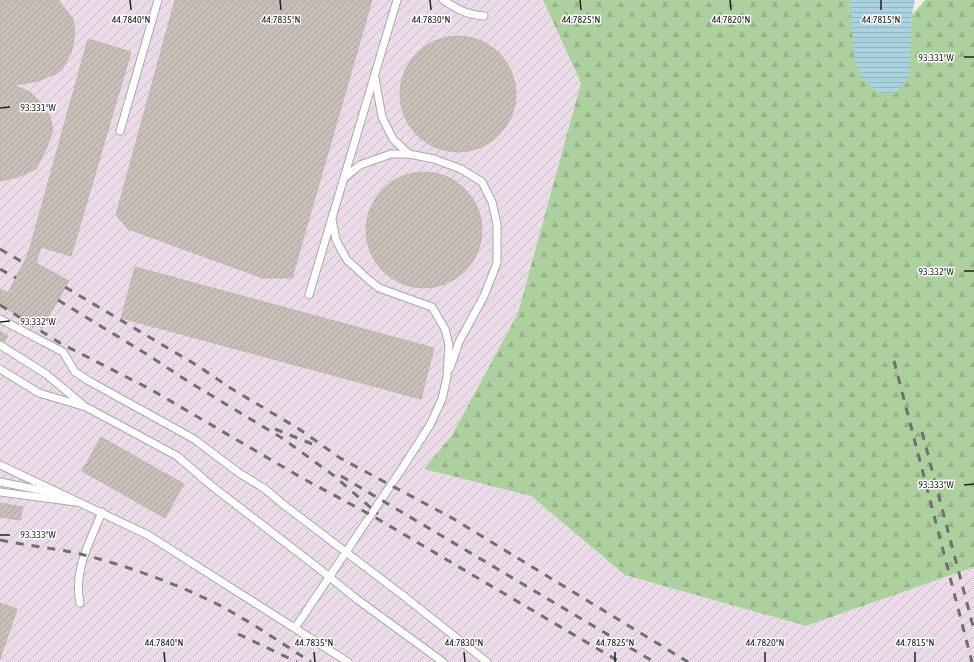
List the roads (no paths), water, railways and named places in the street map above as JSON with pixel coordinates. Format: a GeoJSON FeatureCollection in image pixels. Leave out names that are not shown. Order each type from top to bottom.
{"type":"FeatureCollection","features":[{"type":"Feature","properties":{"kind":"lane"},"geometry":{"type":"LineString","coordinates":[[120,131],[158,0]]}},
{"type":"Feature","properties":{"kind":"lane"},"geometry":{"type":"LineString","coordinates":[[309,295],[397,0]]}},
{"type":"Feature","properties":{"kind":"lane"},"geometry":{"type":"LineString","coordinates":[[443,0],[456,9],[470,15],[484,16]]}},
{"type":"Feature","properties":{"kind":"lane"},"geometry":{"type":"LineString","coordinates":[[374,76],[382,117],[393,139],[409,154]]}},
{"type":"Feature","properties":{"kind":"lane"},"geometry":{"type":"LineString","coordinates":[[295,628],[430,425],[442,399],[447,377],[459,342],[484,296],[497,263],[497,224],[492,202],[482,182],[461,168],[434,159],[409,154],[391,154],[360,165],[344,178]]}},
{"type":"Feature","properties":{"kind":"lane"},"geometry":{"type":"LineString","coordinates":[[332,219],[336,240],[347,260],[369,280],[379,288],[432,307],[445,329],[449,345],[447,377]]}},
{"type":"Feature","properties":{"kind":"lane"},"geometry":{"type":"LineString","coordinates":[[0,319],[63,352],[75,372],[194,439],[239,473],[265,488],[289,509],[487,662]]}},
{"type":"Feature","properties":{"kind":"lane"},"geometry":{"type":"LineString","coordinates":[[0,345],[46,374],[86,407],[177,456],[213,487],[358,600],[443,662]]}},
{"type":"Feature","properties":{"kind":"lane"},"geometry":{"type":"LineString","coordinates":[[0,369],[39,393],[86,407]]}},
{"type":"Feature","properties":{"kind":"lane"},"geometry":{"type":"LineString","coordinates":[[0,465],[69,496],[148,535],[348,662]]}},
{"type":"Feature","properties":{"kind":"lane"},"geometry":{"type":"LineString","coordinates":[[0,482],[69,496]]}},
{"type":"Feature","properties":{"kind":"lane"},"geometry":{"type":"LineString","coordinates":[[0,492],[84,504]]}},
{"type":"Feature","properties":{"kind":"lane"},"geometry":{"type":"LineString","coordinates":[[80,603],[78,592],[83,555],[102,512]]}},
{"type":"Feature","properties":{"kind":"water"},"geometry":{"type":"Polygon","coordinates":[[[850,0],[915,0],[912,15],[909,76],[895,94],[878,92],[863,79],[854,58],[850,0]]]}},
{"type":"Feature","properties":{"kind":"railway"},"geometry":{"type":"LineString","coordinates":[[0,249],[24,263]]}},
{"type":"Feature","properties":{"kind":"railway"},"geometry":{"type":"LineString","coordinates":[[0,269],[16,278]]}},
{"type":"Feature","properties":{"kind":"railway"},"geometry":{"type":"LineString","coordinates":[[65,287],[198,366],[232,389],[299,429],[340,458],[452,518],[688,662]]}},
{"type":"Feature","properties":{"kind":"railway"},"geometry":{"type":"LineString","coordinates":[[58,300],[282,438],[333,475],[378,514]]}},
{"type":"Feature","properties":{"kind":"railway"},"geometry":{"type":"LineString","coordinates":[[0,305],[60,343],[150,389],[302,478],[371,515],[620,662]]}},
{"type":"Feature","properties":{"kind":"railway"},"geometry":{"type":"LineString","coordinates":[[894,361],[972,662]]}},
{"type":"Feature","properties":{"kind":"railway"},"geometry":{"type":"LineString","coordinates":[[275,429],[317,446]]}},
{"type":"Feature","properties":{"kind":"railway"},"geometry":{"type":"LineString","coordinates":[[922,432],[974,630]]}},
{"type":"Feature","properties":{"kind":"railway"},"geometry":{"type":"LineString","coordinates":[[341,476],[654,662]]}},
{"type":"Feature","properties":{"kind":"railway"},"geometry":{"type":"LineString","coordinates":[[0,540],[84,555],[117,564],[167,582],[215,603],[264,631],[311,662]]}},
{"type":"Feature","properties":{"kind":"railway"},"geometry":{"type":"LineString","coordinates":[[238,634],[297,662]]}}]}
